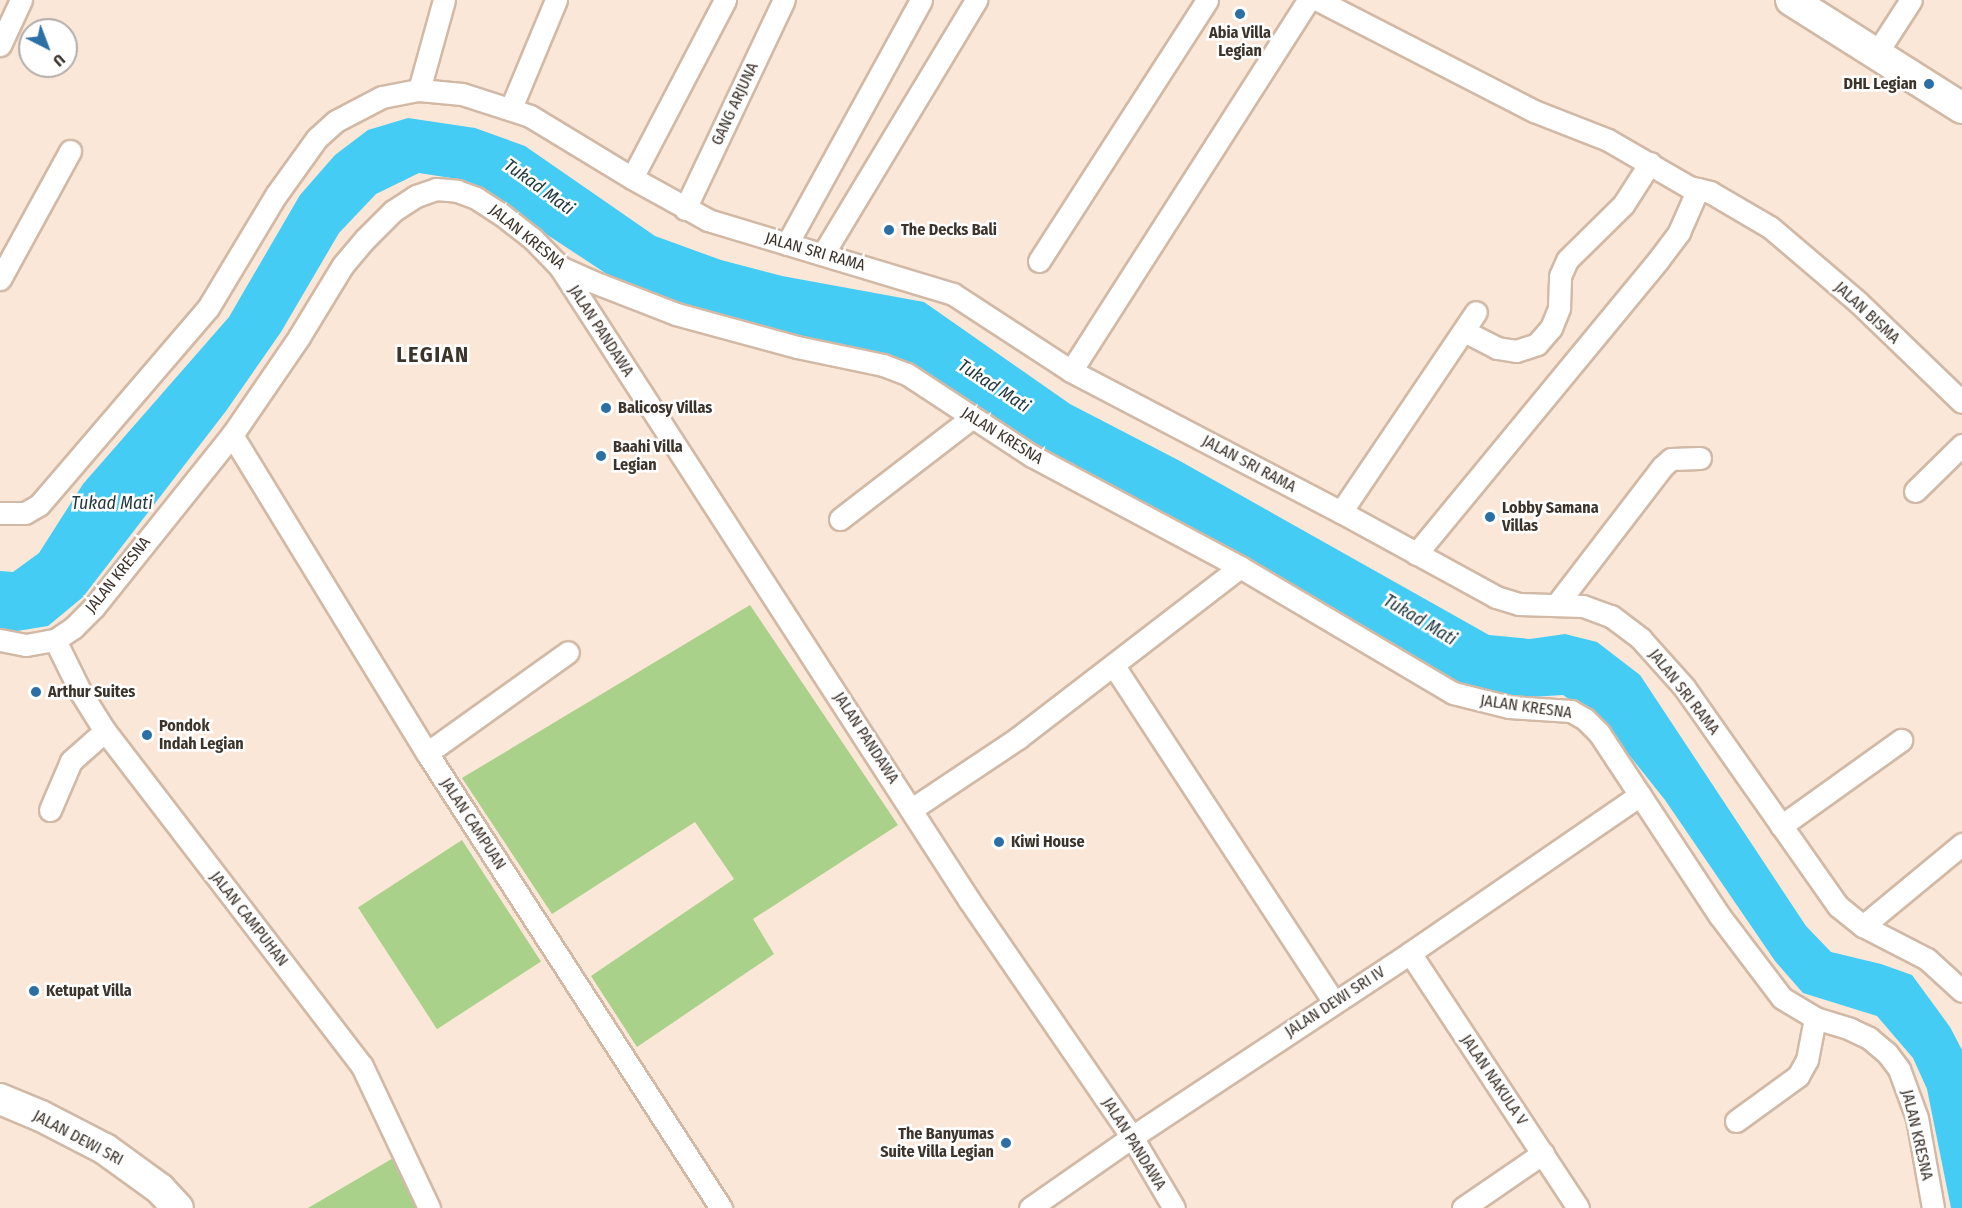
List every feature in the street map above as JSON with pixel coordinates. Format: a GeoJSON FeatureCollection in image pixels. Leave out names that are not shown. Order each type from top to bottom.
{"type":"FeatureCollection","features":[{"type":"Feature","properties":{"kind":"street"},"geometry":{"type":"LineString","coordinates":[[0,45],[21,0]]}},
{"type":"Feature","properties":{"kind":"street"},"geometry":{"type":"LineString","coordinates":[[419,90],[444,0]]}},
{"type":"Feature","properties":{"kind":"street"},"geometry":{"type":"LineString","coordinates":[[510,108],[556,0]]}},
{"type":"Feature","properties":{"kind":"street"},"geometry":{"type":"LineString","coordinates":[[632,178],[725,0]]}},
{"type":"Feature","properties":{"kind":"street","name":"GANG ARJUNA"},"geometry":{"type":"LineString","coordinates":[[685,209],[784,0]]}},
{"type":"Feature","properties":{"kind":"street"},"geometry":{"type":"LineString","coordinates":[[787,244],[921,0]]}},
{"type":"Feature","properties":{"kind":"street"},"geometry":{"type":"LineString","coordinates":[[823,254],[976,0]]}},
{"type":"Feature","properties":{"kind":"street"},"geometry":{"type":"LineString","coordinates":[[1039,261],[1207,0]]}},
{"type":"Feature","properties":{"kind":"street"},"geometry":{"type":"LineString","coordinates":[[1071,371],[1308,0]]}},
{"type":"Feature","properties":{"kind":"street","name":"JALAN BISMA"},"geometry":{"type":"LineString","coordinates":[[1318,0],[1534,111],[1592,133],[1650,163],[1689,187],[1710,192],[1770,227],[1858,302],[1962,402]]}},
{"type":"Feature","properties":{"kind":"street"},"geometry":{"type":"LineString","coordinates":[[1791,0],[1876,54],[1960,102]]}},
{"type":"Feature","properties":{"kind":"street"},"geometry":{"type":"LineString","coordinates":[[1876,54],[1911,0]]}},
{"type":"Feature","properties":{"kind":"street","name":"JALAN SRI RAMA"},"geometry":{"type":"LineString","coordinates":[[0,513],[11,515],[25,513],[39,505],[208,308],[276,195],[317,138],[336,121],[382,97],[419,90],[462,93],[510,108],[559,131],[632,178],[708,220],[953,294],[1071,371],[1341,512],[1496,597],[1519,604],[1583,606],[1611,616],[1641,639],[1684,687],[1838,906],[1863,926],[1927,959],[1962,991]]}},
{"type":"Feature","properties":{"kind":"street"},"geometry":{"type":"LineString","coordinates":[[0,279],[70,151]]}},
{"type":"Feature","properties":{"kind":"street"},"geometry":{"type":"LineString","coordinates":[[1464,331],[1497,348],[1516,351],[1536,344],[1551,328],[1559,308],[1560,276],[1567,260],[1623,205],[1650,163]]}},
{"type":"Feature","properties":{"kind":"street","name":"JALAN KRESNA"},"geometry":{"type":"LineString","coordinates":[[0,640],[26,645],[55,639],[73,628],[94,607],[232,435],[299,337],[343,265],[393,211],[416,196],[436,189],[457,191],[476,198],[533,239],[560,267],[676,314],[797,347],[883,365],[927,386],[971,418],[1032,456],[1240,567],[1453,693],[1509,707],[1571,711],[1599,733],[1752,961],[1782,998],[1815,1018],[1850,1029],[1869,1038],[1887,1053],[1899,1069],[1917,1118],[1933,1208]]}},
{"type":"Feature","properties":{"kind":"street"},"geometry":{"type":"LineString","coordinates":[[1416,554],[1659,259],[1679,232],[1698,189]]}},
{"type":"Feature","properties":{"kind":"street","name":"JALAN PANDAWA"},"geometry":{"type":"LineString","coordinates":[[560,267],[969,900],[1132,1137],[1174,1208]]}},
{"type":"Feature","properties":{"kind":"street"},"geometry":{"type":"LineString","coordinates":[[1341,512],[1476,312]]}},
{"type":"Feature","properties":{"kind":"street"},"geometry":{"type":"LineString","coordinates":[[840,519],[971,418]]}},
{"type":"Feature","properties":{"kind":"street","name":"JALAN CAMPUAN"},"geometry":{"type":"LineString","coordinates":[[232,435],[428,753],[721,1208]]}},
{"type":"Feature","properties":{"kind":"street"},"geometry":{"type":"LineString","coordinates":[[1915,491],[1962,445]]}},
{"type":"Feature","properties":{"kind":"street"},"geometry":{"type":"LineString","coordinates":[[1557,604],[1662,468],[1671,459],[1700,458]]}},
{"type":"Feature","properties":{"kind":"street"},"geometry":{"type":"LineString","coordinates":[[912,809],[968,774],[1114,666],[1240,567]]}},
{"type":"Feature","properties":{"kind":"street","name":"JALAN CAMPUHAN"},"geometry":{"type":"LineString","coordinates":[[55,639],[81,693],[105,731],[362,1066],[429,1208]]}},
{"type":"Feature","properties":{"kind":"street"},"geometry":{"type":"LineString","coordinates":[[428,753],[568,652]]}},
{"type":"Feature","properties":{"kind":"street"},"geometry":{"type":"LineString","coordinates":[[1114,666],[1335,1002]]}},
{"type":"Feature","properties":{"kind":"street"},"geometry":{"type":"LineString","coordinates":[[50,810],[71,761],[105,731]]}},
{"type":"Feature","properties":{"kind":"street"},"geometry":{"type":"LineString","coordinates":[[1780,826],[1901,740]]}},
{"type":"Feature","properties":{"kind":"street","name":"JALAN DEWI SRI IV"},"geometry":{"type":"LineString","coordinates":[[1030,1208],[1132,1137],[1410,953],[1640,795]]}},
{"type":"Feature","properties":{"kind":"street"},"geometry":{"type":"LineString","coordinates":[[1863,926],[1962,844]]}},
{"type":"Feature","properties":{"kind":"street","name":"JALAN NAKULA V"},"geometry":{"type":"LineString","coordinates":[[1410,953],[1578,1208]]}},
{"type":"Feature","properties":{"kind":"street"},"geometry":{"type":"LineString","coordinates":[[1736,1121],[1798,1076],[1807,1060],[1815,1018]]}},
{"type":"Feature","properties":{"kind":"street","name":"JALAN DEWI SRI"},"geometry":{"type":"LineString","coordinates":[[0,1099],[41,1116],[105,1149],[160,1189],[178,1208]]}},
{"type":"Feature","properties":{"kind":"street"},"geometry":{"type":"LineString","coordinates":[[1463,1208],[1543,1154]]}},
{"type":"Feature","properties":{"kind":"green space"},"geometry":{"type":"Polygon","coordinates":[[[750,605],[898,825],[753,919],[774,954],[637,1047],[591,976],[734,879],[695,822],[552,914],[462,778],[750,605]]]}},
{"type":"Feature","properties":{"kind":"green space"},"geometry":{"type":"Polygon","coordinates":[[[462,840],[541,962],[437,1029],[358,908],[462,840]]]}},
{"type":"Feature","properties":{"kind":"green space"},"geometry":{"type":"Polygon","coordinates":[[[395,1157],[418,1208],[308,1208],[395,1157]]]}},
{"type":"Feature","properties":{"kind":"water","name":"Tukad Mati"},"geometry":{"type":"Polygon","coordinates":[[[408,118],[475,128],[525,146],[655,236],[721,260],[782,276],[924,302],[1070,404],[1180,461],[1489,635],[1530,639],[1565,634],[1597,642],[1640,675],[1806,926],[1831,952],[1881,964],[1912,975],[1950,1027],[1962,1050],[1962,1208],[1951,1208],[1927,1089],[1913,1058],[1877,1016],[1803,993],[1775,961],[1665,800],[1603,722],[1563,695],[1515,698],[1476,695],[1054,464],[926,376],[872,351],[774,333],[673,306],[619,282],[464,180],[419,173],[376,194],[339,233],[281,332],[226,411],[83,597],[48,626],[11,632],[0,629],[0,571],[13,572],[39,553],[83,484],[229,317],[300,195],[335,155],[368,130],[408,118]]]}},
{"type":"Feature","properties":{"kind":"place","name":"Abia Villa Legian"},"geometry":{"type":"Point","coordinates":[1240,14]}},
{"type":"Feature","properties":{"kind":"place","name":"DHL Legian"},"geometry":{"type":"Point","coordinates":[1929,84]}},
{"type":"Feature","properties":{"kind":"place","name":"The Decks Bali"},"geometry":{"type":"Point","coordinates":[889,230]}},
{"type":"Feature","properties":{"kind":"place","name":"Balicosy Villas"},"geometry":{"type":"Point","coordinates":[606,408]}},
{"type":"Feature","properties":{"kind":"place","name":"Baahi Villa Legian"},"geometry":{"type":"Point","coordinates":[601,456]}},
{"type":"Feature","properties":{"kind":"place","name":"Lobby Samana Villas"},"geometry":{"type":"Point","coordinates":[1490,517]}},
{"type":"Feature","properties":{"kind":"place","name":"Arthur Suites"},"geometry":{"type":"Point","coordinates":[36,692]}},
{"type":"Feature","properties":{"kind":"place","name":"Pondok Indah Legian"},"geometry":{"type":"Point","coordinates":[147,735]}},
{"type":"Feature","properties":{"kind":"place","name":"Kiwi House"},"geometry":{"type":"Point","coordinates":[999,842]}},
{"type":"Feature","properties":{"kind":"place","name":"Ketupat Villa"},"geometry":{"type":"Point","coordinates":[34,991]}},
{"type":"Feature","properties":{"kind":"place","name":"The Banyumas Suite Villa Legian"},"geometry":{"type":"Point","coordinates":[1006,1143]}},
{"type":"Feature","properties":{"kind":"district","name":"LEGIAN"},"geometry":{"type":"Point","coordinates":[433,355]}}]}
